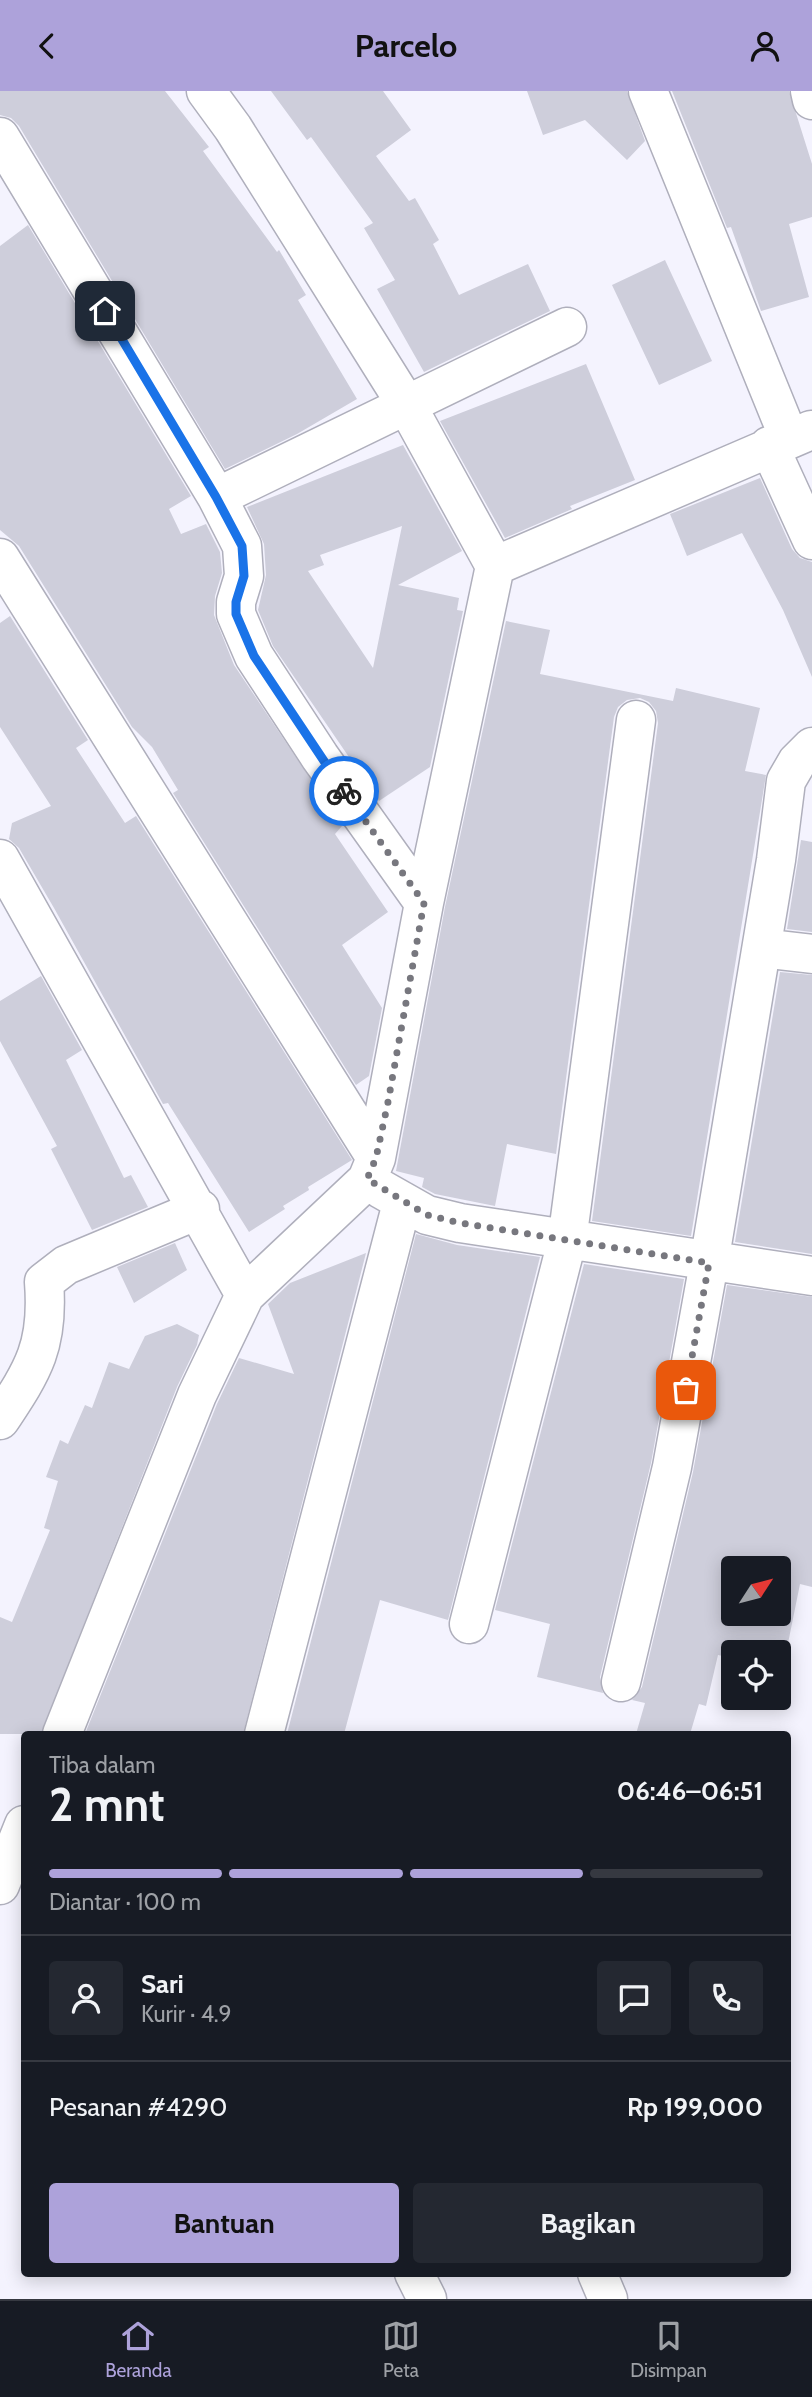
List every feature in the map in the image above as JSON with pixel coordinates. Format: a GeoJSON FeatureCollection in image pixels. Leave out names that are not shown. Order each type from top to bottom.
{"type":"FeatureCollection","features":[{"type":"Feature","properties":{"kind":"street"},"geometry":{"type":"LineString","coordinates":[[63,1731],[197,1395],[245,1295],[372,1169],[424,903],[495,566],[406,404],[233,128],[206,91]]}},
{"type":"Feature","properties":{"kind":"street"},"geometry":{"type":"LineString","coordinates":[[648,91],[790,438],[812,540]]}},
{"type":"Feature","properties":{"kind":"street"},"geometry":{"type":"LineString","coordinates":[[810,91],[812,100]]}},
{"type":"Feature","properties":{"kind":"street"},"geometry":{"type":"LineString","coordinates":[[0,137],[216,497],[242,546],[244,576],[236,602],[236,614],[254,656],[320,757],[424,903]]}},
{"type":"Feature","properties":{"kind":"street"},"geometry":{"type":"LineString","coordinates":[[216,497],[567,327]]}},
{"type":"Feature","properties":{"kind":"street"},"geometry":{"type":"LineString","coordinates":[[495,566],[790,438]]}},
{"type":"Feature","properties":{"kind":"street"},"geometry":{"type":"LineString","coordinates":[[6,581],[372,1169],[401,1203],[427,1215],[460,1223],[709,1263],[812,1276]]}},
{"type":"Feature","properties":{"kind":"street"},"geometry":{"type":"LineString","coordinates":[[469,1624],[567,1241],[636,720]]}},
{"type":"Feature","properties":{"kind":"street"},"geometry":{"type":"LineString","coordinates":[[621,1682],[672,1467],[762,948],[786,781],[797,762],[812,747]]}},
{"type":"Feature","properties":{"kind":"street"},"geometry":{"type":"LineString","coordinates":[[0,859],[200,1209],[245,1295]]}},
{"type":"Feature","properties":{"kind":"street"},"geometry":{"type":"LineString","coordinates":[[762,948],[812,954]]}},
{"type":"Feature","properties":{"kind":"street"},"geometry":{"type":"LineString","coordinates":[[265,1731],[401,1203]]}},
{"type":"Feature","properties":{"kind":"street"},"geometry":{"type":"LineString","coordinates":[[0,1420],[33,1372],[47,1317],[44,1282],[66,1265],[200,1209]]}},
{"type":"Feature","properties":{"kind":"street"},"geometry":{"type":"LineString","coordinates":[[0,1885],[21,1832]]}},
{"type":"Feature","properties":{"kind":"street"},"geometry":{"type":"LineString","coordinates":[[416,2277],[427,2299]]}},
{"type":"Feature","properties":{"kind":"street"},"geometry":{"type":"LineString","coordinates":[[599,2277],[608,2299]]}},
{"type":"Feature","properties":{"kind":"building"},"geometry":{"type":"Polygon","coordinates":[[[0,91],[165,91],[209,147],[203,151],[277,252],[279,250],[306,295],[298,300],[357,399],[297,434],[225,469],[19,126],[11,118],[0,115],[0,91]]]}},
{"type":"Feature","properties":{"kind":"building"},"geometry":{"type":"Polygon","coordinates":[[[271,91],[383,91],[411,130],[376,156],[409,201],[415,198],[439,240],[433,244],[459,295],[528,264],[550,311],[424,372],[377,289],[395,280],[364,228],[373,223],[311,137],[307,140],[271,91]]]}},
{"type":"Feature","properties":{"kind":"building"},"geometry":{"type":"Polygon","coordinates":[[[527,91],[627,91],[645,141],[627,160],[585,120],[543,135],[527,91]]]}},
{"type":"Feature","properties":{"kind":"building"},"geometry":{"type":"Polygon","coordinates":[[[672,91],[789,91],[812,164],[812,217],[789,224],[809,297],[761,311],[731,227],[727,228],[672,91]]]}},
{"type":"Feature","properties":{"kind":"building"},"geometry":{"type":"Polygon","coordinates":[[[28,225],[191,496],[169,509],[181,534],[206,524],[220,552],[222,573],[215,596],[214,615],[234,665],[342,826],[335,834],[388,912],[342,945],[382,1008],[369,1076],[356,1085],[173,793],[178,790],[152,747],[132,727],[19,546],[0,530],[0,246],[28,225]]]}},
{"type":"Feature","properties":{"kind":"building"},"geometry":{"type":"Polygon","coordinates":[[[665,260],[712,361],[659,385],[612,285],[665,260]]]}},
{"type":"Feature","properties":{"kind":"building"},"geometry":{"type":"Polygon","coordinates":[[[586,364],[635,480],[570,506],[572,509],[505,538],[440,421],[586,364]]]}},
{"type":"Feature","properties":{"kind":"building"},"geometry":{"type":"Polygon","coordinates":[[[403,445],[462,551],[398,585],[459,598],[457,610],[463,611],[430,767],[379,801],[273,646],[258,610],[266,575],[264,544],[247,507],[403,445]],[[402,526],[320,555],[324,565],[308,571],[373,668],[402,526]]]}},
{"type":"Feature","properties":{"kind":"building"},"geometry":{"type":"Polygon","coordinates":[[[760,478],[792,549],[800,558],[812,562],[812,677],[783,610],[742,533],[687,556],[670,514],[760,478]]]}},
{"type":"Feature","properties":{"kind":"building"},"geometry":{"type":"Polygon","coordinates":[[[10,616],[88,740],[76,748],[125,823],[136,816],[352,1160],[308,1187],[309,1190],[283,1206],[285,1209],[249,1232],[168,1103],[163,1104],[54,908],[19,848],[9,839],[12,823],[51,806],[0,727],[0,623],[10,616]]]}},
{"type":"Feature","properties":{"kind":"building"},"geometry":{"type":"Polygon","coordinates":[[[506,621],[550,630],[540,674],[673,701],[676,688],[760,708],[745,771],[766,775],[691,1236],[592,1221],[658,723],[656,711],[649,702],[640,698],[627,700],[618,707],[614,717],[556,1154],[507,1144],[495,1206],[435,1194],[422,1187],[424,1178],[396,1171],[445,907],[506,621]]]}},
{"type":"Feature","properties":{"kind":"building"},"geometry":{"type":"Polygon","coordinates":[[[801,840],[812,842],[812,932],[787,929],[801,840]]]}},
{"type":"Feature","properties":{"kind":"building"},"geometry":{"type":"Polygon","coordinates":[[[780,972],[812,975],[812,1254],[735,1242],[780,972]]]}},
{"type":"Feature","properties":{"kind":"building"},"geometry":{"type":"Polygon","coordinates":[[[41,976],[82,1050],[66,1060],[124,1178],[131,1175],[148,1207],[92,1230],[51,1149],[57,1146],[0,1041],[0,1001],[41,976]]]}},
{"type":"Feature","properties":{"kind":"building"},"geometry":{"type":"Polygon","coordinates":[[[416,1234],[457,1245],[540,1257],[448,1620],[380,1600],[345,1731],[288,1731],[416,1234]]]}},
{"type":"Feature","properties":{"kind":"building"},"geometry":{"type":"Polygon","coordinates":[[[175,1243],[187,1270],[134,1303],[117,1267],[175,1243]]]}},
{"type":"Feature","properties":{"kind":"building"},"geometry":{"type":"Polygon","coordinates":[[[366,1253],[244,1731],[86,1731],[217,1404],[239,1358],[294,1374],[268,1304],[290,1283],[366,1253]]]}},
{"type":"Feature","properties":{"kind":"building"},"geometry":{"type":"Polygon","coordinates":[[[584,1264],[684,1279],[651,1463],[600,1677],[603,1693],[537,1677],[550,1624],[495,1610],[584,1264]]]}},
{"type":"Feature","properties":{"kind":"building"},"geometry":{"type":"Polygon","coordinates":[[[727,1285],[812,1297],[812,1587],[800,1584],[789,1640],[721,1640],[721,1656],[718,1655],[706,1706],[699,1704],[691,1731],[637,1731],[645,1703],[632,1700],[642,1687],[693,1472],[727,1285]]]}},
{"type":"Feature","properties":{"kind":"building"},"geometry":{"type":"Polygon","coordinates":[[[177,1324],[199,1335],[42,1731],[0,1734],[0,1617],[12,1622],[50,1530],[44,1528],[58,1481],[46,1477],[60,1440],[68,1444],[85,1405],[92,1408],[109,1362],[129,1369],[145,1336],[177,1324]]]}},
{"type":"Feature","properties":{"kind":"way so far"},"geometry":{"type":"LineString","coordinates":[[344,791],[424,903],[388,1102],[376,1158],[367,1179],[401,1203],[427,1215],[460,1223],[709,1263],[686,1390]]}},
{"type":"Feature","properties":{"kind":"route"},"geometry":{"type":"LineString","coordinates":[[105,311],[216,497],[242,546],[244,576],[236,602],[236,614],[254,656],[344,791]]}}]}
